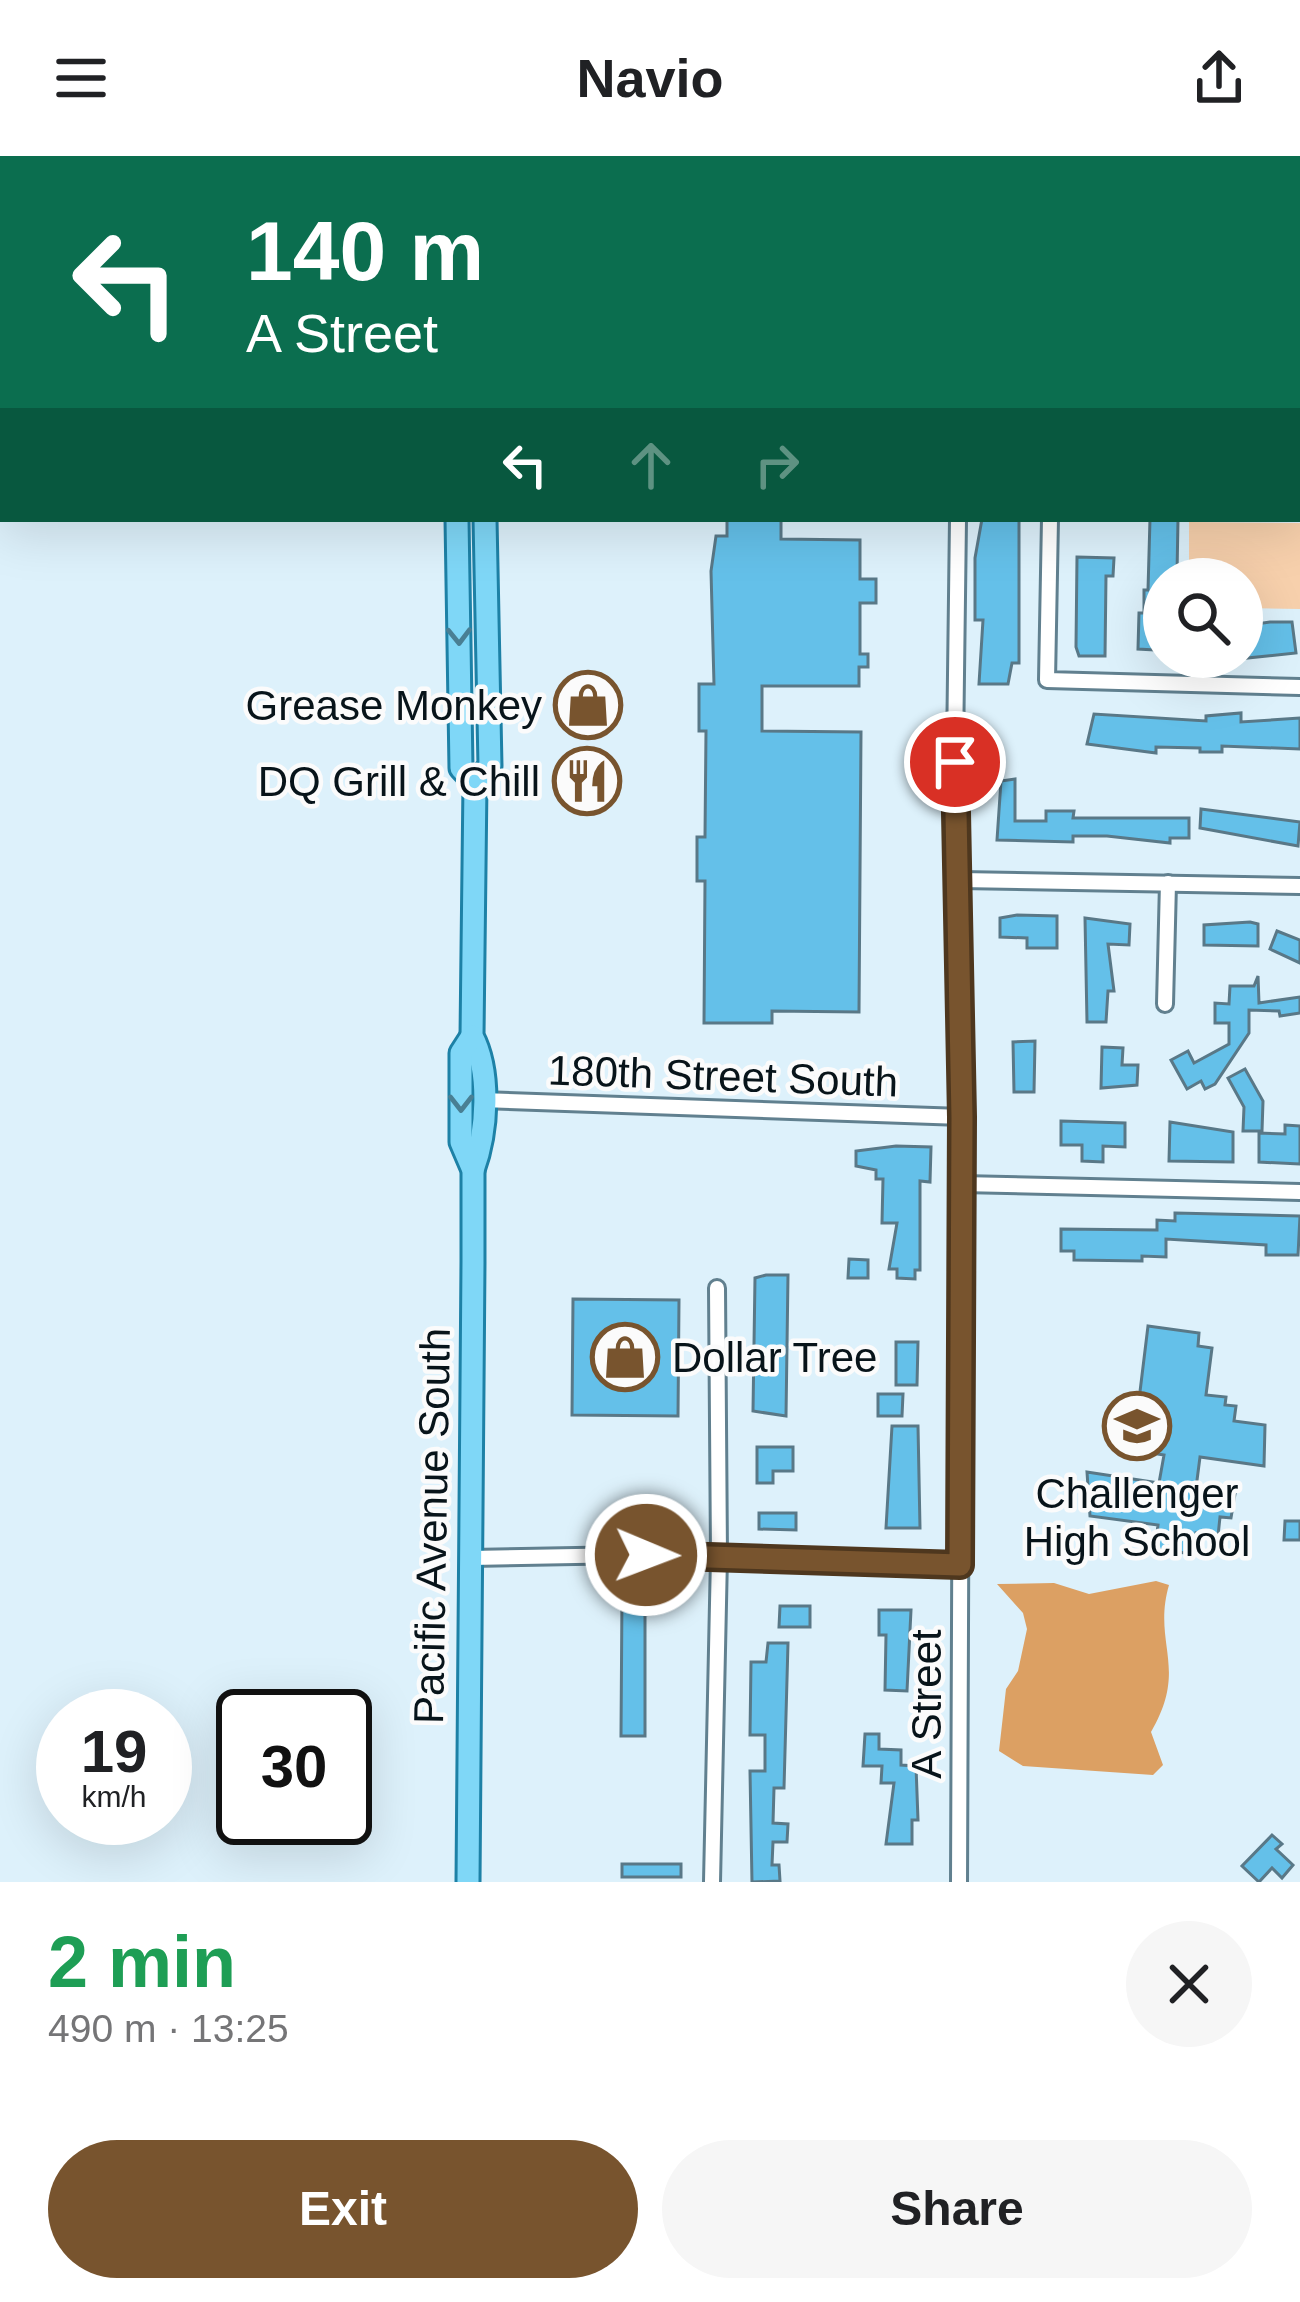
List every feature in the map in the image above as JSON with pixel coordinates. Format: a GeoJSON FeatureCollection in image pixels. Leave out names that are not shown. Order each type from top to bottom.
{"type":"FeatureCollection","features":[{"type":"Feature","properties":{"kind":"main road","name":"Pacific Avenue South"},"geometry":{"type":"LineString","coordinates":[[457,522],[461,768],[475,783]]}},
{"type":"Feature","properties":{"kind":"main road","name":"Pacific Avenue South"},"geometry":{"type":"LineString","coordinates":[[472,1170],[482,1145],[482,1055],[472,1036],[475,783],[490,766],[485,522]]}},
{"type":"Feature","properties":{"kind":"main road","name":"Pacific Avenue South"},"geometry":{"type":"LineString","coordinates":[[468,1882],[472,1170],[461,1142],[461,1053],[472,1036]]}},
{"type":"Feature","properties":{"kind":"street","name":"A Street"},"geometry":{"type":"LineString","coordinates":[[958,522],[954,830],[960,880],[962,1117],[958,1882]]}},
{"type":"Feature","properties":{"kind":"street"},"geometry":{"type":"LineString","coordinates":[[1050,522],[1047,680],[1300,687]]}},
{"type":"Feature","properties":{"kind":"street"},"geometry":{"type":"LineString","coordinates":[[960,880],[1300,886]]}},
{"type":"Feature","properties":{"kind":"street"},"geometry":{"type":"LineString","coordinates":[[1165,1004],[1168,884]]}},
{"type":"Feature","properties":{"kind":"street","name":"180th Street South"},"geometry":{"type":"LineString","coordinates":[[482,1100],[962,1117]]}},
{"type":"Feature","properties":{"kind":"street"},"geometry":{"type":"LineString","coordinates":[[962,1184],[1300,1192]]}},
{"type":"Feature","properties":{"kind":"street"},"geometry":{"type":"LineString","coordinates":[[712,1882],[719,1557],[717,1288]]}},
{"type":"Feature","properties":{"kind":"street"},"geometry":{"type":"LineString","coordinates":[[471,1558],[719,1557],[960,1565]]}},
{"type":"Feature","properties":{"kind":"shaded area"},"geometry":{"type":"Polygon","coordinates":[[[1189,522],[1300,523],[1300,609],[1263,608],[1263,558],[1189,558],[1189,522]]]}},
{"type":"Feature","properties":{"kind":"shaded area"},"geometry":{"type":"Polygon","coordinates":[[[1156,1581],[1169,1585],[1164,1624],[1167,1690],[1151,1732],[1163,1765],[1153,1775],[1023,1766],[999,1751],[1006,1689],[1018,1671],[1027,1629],[1023,1613],[997,1584],[1054,1583],[1089,1594],[1156,1581]]]}},
{"type":"Feature","properties":{"kind":"building"},"geometry":{"type":"Polygon","coordinates":[[[727,522],[781,522],[781,539],[860,540],[860,579],[876,579],[876,603],[860,603],[860,654],[868,654],[868,667],[859,667],[859,686],[762,686],[762,731],[861,732],[859,1012],[772,1011],[772,1023],[704,1023],[705,881],[697,881],[697,837],[705,837],[706,731],[699,731],[699,684],[714,684],[711,571],[716,536],[727,536],[727,522]]]}},
{"type":"Feature","properties":{"kind":"building"},"geometry":{"type":"Polygon","coordinates":[[[981,522],[1019,522],[1019,663],[1012,663],[1008,684],[979,684],[983,620],[975,620],[975,558],[981,522]]]}},
{"type":"Feature","properties":{"kind":"building"},"geometry":{"type":"Polygon","coordinates":[[[1150,522],[1178,522],[1177,558],[1149,558],[1150,522]]]}},
{"type":"Feature","properties":{"kind":"building"},"geometry":{"type":"Polygon","coordinates":[[[1077,557],[1114,558],[1113,576],[1106,576],[1105,656],[1079,656],[1076,647],[1077,557]]]}},
{"type":"Feature","properties":{"kind":"building"},"geometry":{"type":"Polygon","coordinates":[[[1139,613],[1143,613],[1143,649],[1138,649],[1139,613]]]}},
{"type":"Feature","properties":{"kind":"building"},"geometry":{"type":"Polygon","coordinates":[[[1292,622],[1296,653],[1263,656],[1263,623],[1292,622]]]}},
{"type":"Feature","properties":{"kind":"building","name":"Grease Monkey"},"geometry":{"type":"Polygon","coordinates":[[[561,692],[614,693],[614,718],[561,718],[561,692]]]}},
{"type":"Feature","properties":{"kind":"building"},"geometry":{"type":"Polygon","coordinates":[[[1241,713],[1241,722],[1300,718],[1300,749],[1222,746],[1222,752],[1200,752],[1200,748],[1156,747],[1156,753],[1087,744],[1094,714],[1206,721],[1206,716],[1241,713]]]}},
{"type":"Feature","properties":{"kind":"building","name":"DQ Grill & Chill"},"geometry":{"type":"Polygon","coordinates":[[[559,767],[614,768],[614,796],[559,795],[559,767]]]}},
{"type":"Feature","properties":{"kind":"building"},"geometry":{"type":"Polygon","coordinates":[[[1015,779],[1015,821],[1046,821],[1046,811],[1074,811],[1073,818],[1189,818],[1189,838],[1170,838],[1170,843],[1107,836],[1073,836],[1073,842],[997,840],[1001,781],[1015,779]]]}},
{"type":"Feature","properties":{"kind":"building"},"geometry":{"type":"Polygon","coordinates":[[[1201,809],[1300,822],[1298,846],[1200,828],[1201,809]]]}},
{"type":"Feature","properties":{"kind":"building"},"geometry":{"type":"Polygon","coordinates":[[[1057,916],[1057,948],[1027,948],[1027,938],[1000,937],[1000,918],[1057,916]]]}},
{"type":"Feature","properties":{"kind":"building"},"geometry":{"type":"Polygon","coordinates":[[[1085,918],[1130,924],[1129,945],[1108,944],[1114,991],[1108,991],[1106,1022],[1087,1022],[1085,918]]]}},
{"type":"Feature","properties":{"kind":"building"},"geometry":{"type":"Polygon","coordinates":[[[1258,924],[1258,946],[1204,945],[1204,925],[1258,924]]]}},
{"type":"Feature","properties":{"kind":"building"},"geometry":{"type":"Polygon","coordinates":[[[1277,931],[1300,940],[1300,963],[1270,949],[1277,931]]]}},
{"type":"Feature","properties":{"kind":"building"},"geometry":{"type":"Polygon","coordinates":[[[1258,976],[1259,1003],[1300,997],[1300,1013],[1280,1016],[1279,1011],[1249,1010],[1249,1033],[1215,1084],[1205,1089],[1201,1081],[1187,1089],[1171,1060],[1188,1051],[1194,1063],[1229,1044],[1229,1023],[1215,1023],[1215,1003],[1229,1004],[1230,986],[1254,986],[1258,976]]]}},
{"type":"Feature","properties":{"kind":"building"},"geometry":{"type":"Polygon","coordinates":[[[1035,1041],[1034,1092],[1014,1092],[1013,1042],[1035,1041]]]}},
{"type":"Feature","properties":{"kind":"building"},"geometry":{"type":"Polygon","coordinates":[[[1102,1047],[1123,1048],[1122,1065],[1138,1065],[1137,1085],[1101,1088],[1102,1047]]]}},
{"type":"Feature","properties":{"kind":"building"},"geometry":{"type":"Polygon","coordinates":[[[1245,1069],[1263,1101],[1262,1131],[1243,1131],[1244,1107],[1228,1078],[1245,1069]]]}},
{"type":"Feature","properties":{"kind":"building"},"geometry":{"type":"Polygon","coordinates":[[[1061,1121],[1125,1123],[1125,1147],[1103,1146],[1103,1162],[1082,1161],[1082,1145],[1061,1145],[1061,1121]]]}},
{"type":"Feature","properties":{"kind":"building"},"geometry":{"type":"Polygon","coordinates":[[[1170,1122],[1233,1132],[1233,1162],[1169,1161],[1170,1122]]]}},
{"type":"Feature","properties":{"kind":"building"},"geometry":{"type":"Polygon","coordinates":[[[1285,1125],[1300,1126],[1300,1164],[1259,1162],[1259,1133],[1285,1134],[1285,1125]]]}},
{"type":"Feature","properties":{"kind":"building"},"geometry":{"type":"Polygon","coordinates":[[[931,1147],[930,1182],[920,1181],[920,1270],[915,1270],[915,1279],[897,1278],[897,1269],[889,1269],[897,1223],[882,1223],[883,1179],[876,1179],[876,1170],[856,1166],[856,1151],[931,1147]]]}},
{"type":"Feature","properties":{"kind":"building"},"geometry":{"type":"Polygon","coordinates":[[[1175,1213],[1300,1216],[1298,1255],[1266,1255],[1266,1245],[1166,1239],[1166,1257],[1142,1256],[1142,1261],[1074,1260],[1074,1251],[1061,1251],[1061,1229],[1157,1230],[1157,1220],[1175,1221],[1175,1213]]]}},
{"type":"Feature","properties":{"kind":"building"},"geometry":{"type":"Polygon","coordinates":[[[849,1259],[868,1260],[868,1278],[848,1278],[849,1259]]]}},
{"type":"Feature","properties":{"kind":"building"},"geometry":{"type":"Polygon","coordinates":[[[788,1275],[786,1416],[753,1411],[755,1278],[788,1275]]]}},
{"type":"Feature","properties":{"kind":"building","name":"Dollar Tree"},"geometry":{"type":"Polygon","coordinates":[[[573,1299],[679,1300],[678,1416],[572,1415],[573,1299]]]}},
{"type":"Feature","properties":{"kind":"building"},"geometry":{"type":"Polygon","coordinates":[[[1148,1326],[1199,1333],[1198,1346],[1212,1348],[1206,1395],[1226,1397],[1225,1405],[1236,1406],[1234,1421],[1265,1425],[1264,1466],[1200,1457],[1196,1488],[1235,1494],[1231,1518],[1220,1517],[1218,1536],[1196,1533],[1193,1554],[1155,1549],[1158,1525],[1090,1516],[1087,1472],[1159,1483],[1164,1455],[1113,1447],[1114,1425],[1122,1426],[1123,1406],[1138,1408],[1148,1326]]]}},
{"type":"Feature","properties":{"kind":"building"},"geometry":{"type":"Polygon","coordinates":[[[896,1342],[918,1342],[917,1385],[896,1385],[896,1342]]]}},
{"type":"Feature","properties":{"kind":"building"},"geometry":{"type":"Polygon","coordinates":[[[878,1394],[903,1394],[902,1416],[878,1416],[878,1394]]]}},
{"type":"Feature","properties":{"kind":"building"},"geometry":{"type":"Polygon","coordinates":[[[892,1426],[918,1426],[920,1528],[886,1528],[892,1426]]]}},
{"type":"Feature","properties":{"kind":"building"},"geometry":{"type":"Polygon","coordinates":[[[757,1447],[793,1447],[793,1471],[773,1471],[773,1483],[757,1483],[757,1447]]]}},
{"type":"Feature","properties":{"kind":"building"},"geometry":{"type":"Polygon","coordinates":[[[759,1513],[796,1513],[796,1530],[759,1529],[759,1513]]]}},
{"type":"Feature","properties":{"kind":"building"},"geometry":{"type":"Polygon","coordinates":[[[1285,1521],[1300,1521],[1300,1540],[1284,1540],[1285,1521]]]}},
{"type":"Feature","properties":{"kind":"building"},"geometry":{"type":"Polygon","coordinates":[[[649,1587],[673,1588],[673,1602],[657,1601],[657,1613],[645,1615],[645,1736],[621,1736],[622,1594],[649,1594],[649,1587]]]}},
{"type":"Feature","properties":{"kind":"building"},"geometry":{"type":"Polygon","coordinates":[[[780,1606],[810,1606],[810,1627],[779,1627],[780,1606]]]}},
{"type":"Feature","properties":{"kind":"building"},"geometry":{"type":"Polygon","coordinates":[[[879,1610],[911,1610],[907,1691],[885,1690],[886,1635],[879,1635],[879,1610]]]}},
{"type":"Feature","properties":{"kind":"building"},"geometry":{"type":"Polygon","coordinates":[[[768,1643],[788,1643],[784,1788],[774,1788],[773,1823],[788,1824],[787,1842],[773,1842],[772,1865],[779,1865],[780,1881],[752,1882],[750,1771],[765,1771],[765,1735],[750,1735],[751,1662],[766,1662],[768,1643]]]}},
{"type":"Feature","properties":{"kind":"building"},"geometry":{"type":"Polygon","coordinates":[[[865,1734],[879,1734],[879,1749],[901,1750],[901,1765],[916,1766],[918,1820],[912,1820],[912,1844],[886,1844],[894,1783],[881,1783],[882,1766],[863,1766],[865,1734]]]}},
{"type":"Feature","properties":{"kind":"building"},"geometry":{"type":"Polygon","coordinates":[[[1272,1835],[1282,1844],[1276,1849],[1293,1865],[1282,1878],[1272,1868],[1259,1882],[1242,1866],[1272,1835]]]}},
{"type":"Feature","properties":{"kind":"building"},"geometry":{"type":"Polygon","coordinates":[[[622,1864],[681,1864],[681,1877],[622,1877],[622,1864]]]}},
{"type":"Feature","properties":{"kind":"place","name":"Grease Monkey"},"geometry":{"type":"Point","coordinates":[588,705]}},
{"type":"Feature","properties":{"kind":"place","name":"DQ Grill & Chill"},"geometry":{"type":"Point","coordinates":[587,781]}},
{"type":"Feature","properties":{"kind":"place","name":"Dollar Tree"},"geometry":{"type":"Point","coordinates":[625,1357]}},
{"type":"Feature","properties":{"kind":"place","name":"Challenger High School"},"geometry":{"type":"Point","coordinates":[1137,1426]}},
{"type":"Feature","properties":{"kind":"route"},"geometry":{"type":"LineString","coordinates":[[646,1555],[960,1565],[962,1117],[955,762]]}}]}
